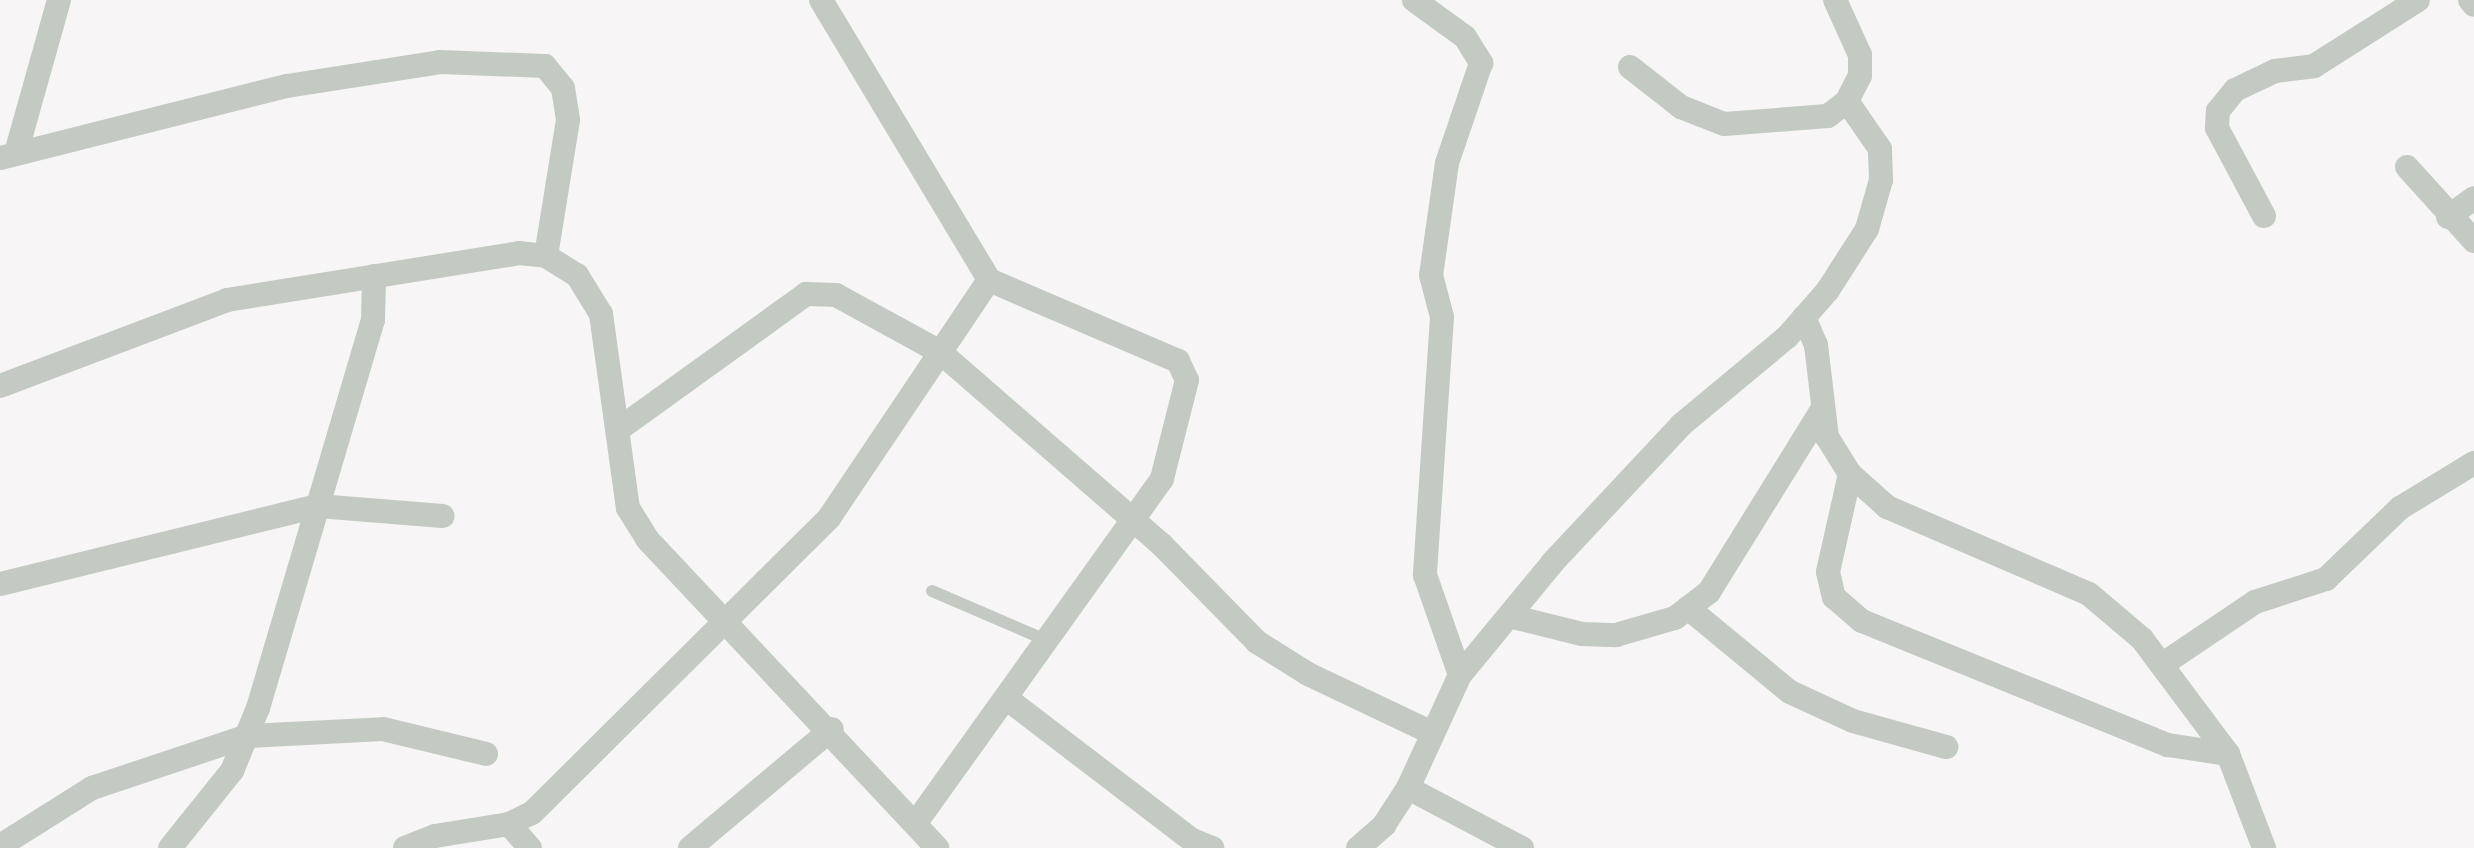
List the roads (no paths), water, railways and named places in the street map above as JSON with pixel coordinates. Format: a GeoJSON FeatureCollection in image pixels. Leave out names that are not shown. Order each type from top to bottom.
{"type":"FeatureCollection","features":[{"type":"Feature","properties":{"kind":"street"},"geometry":{"type":"LineString","coordinates":[[8,155],[59,0]]}},
{"type":"Feature","properties":{"kind":"street"},"geometry":{"type":"LineString","coordinates":[[821,0],[989,280],[1178,361],[1186,380],[1162,479],[1135,521],[917,821]]}},
{"type":"Feature","properties":{"kind":"street"},"geometry":{"type":"LineString","coordinates":[[1414,0],[1465,37],[1481,64],[1447,163],[1431,275],[1442,317],[1425,575],[1460,675]]}},
{"type":"Feature","properties":{"kind":"street"},"geometry":{"type":"LineString","coordinates":[[1630,67],[1681,107],[1724,124],[1828,116],[1847,101],[1860,76],[1860,55],[1835,0]]}},
{"type":"Feature","properties":{"kind":"street"},"geometry":{"type":"LineString","coordinates":[[2264,216],[2217,128],[2218,111],[2235,89],[2275,71],[2314,66],[2418,0]]}},
{"type":"Feature","properties":{"kind":"street"},"geometry":{"type":"LineString","coordinates":[[2470,0],[2474,5]]}},
{"type":"Feature","properties":{"kind":"street"},"geometry":{"type":"LineString","coordinates":[[8,155],[287,86],[440,62],[545,66],[563,88],[568,120],[546,256]]}},
{"type":"Feature","properties":{"kind":"street"},"geometry":{"type":"LineString","coordinates":[[1358,848],[1384,825],[1408,788],[1430,732],[1460,675],[1509,616],[1681,425],[1804,317],[1867,229],[1881,180],[1880,149],[1847,101]]}},
{"type":"Feature","properties":{"kind":"street"},"geometry":{"type":"LineString","coordinates":[[2407,167],[2448,217],[2474,241]]}},
{"type":"Feature","properties":{"kind":"street"},"geometry":{"type":"LineString","coordinates":[[2448,217],[2474,198]]}},
{"type":"Feature","properties":{"kind":"street"},"geometry":{"type":"LineString","coordinates":[[0,386],[227,300],[519,253],[546,256],[578,275],[601,314],[620,429],[628,508],[647,539],[832,729],[917,821],[937,848]]}},
{"type":"Feature","properties":{"kind":"street"},"geometry":{"type":"LineString","coordinates":[[170,848],[232,771],[247,736],[373,320],[374,276]]}},
{"type":"Feature","properties":{"kind":"street"},"geometry":{"type":"LineString","coordinates":[[405,848],[435,835],[509,824],[532,813],[829,518],[989,280]]}},
{"type":"Feature","properties":{"kind":"street"},"geometry":{"type":"LineString","coordinates":[[620,429],[806,294],[836,295],[940,352],[1135,521],[1257,642],[1308,674],[1430,732]]}},
{"type":"Feature","properties":{"kind":"street"},"geometry":{"type":"LineString","coordinates":[[1804,317],[1816,345],[1827,437],[1850,474],[1887,507],[2089,594],[2163,664],[2228,754],[2264,848]]}},
{"type":"Feature","properties":{"kind":"street"},"geometry":{"type":"LineString","coordinates":[[1509,616],[1582,635],[1616,635],[1675,618],[1709,592],[1823,408]]}},
{"type":"Feature","properties":{"kind":"street"},"geometry":{"type":"LineString","coordinates":[[2163,664],[2255,602],[2326,579],[2400,508],[2474,463]]}},
{"type":"Feature","properties":{"kind":"street"},"geometry":{"type":"LineString","coordinates":[[1850,474],[1828,572],[1834,597],[1862,621],[2168,745],[2228,754]]}},
{"type":"Feature","properties":{"kind":"street"},"geometry":{"type":"LineString","coordinates":[[0,584],[318,506],[443,516]]}},
{"type":"Feature","properties":{"kind":"street"},"geometry":{"type":"LineString","coordinates":[[1688,608],[1790,692],[1853,721],[1946,747]]}},
{"type":"Feature","properties":{"kind":"street"},"geometry":{"type":"LineString","coordinates":[[1006,698],[1192,840],[1212,848]]}},
{"type":"Feature","properties":{"kind":"street"},"geometry":{"type":"LineString","coordinates":[[0,846],[92,788],[247,736],[383,729],[486,754]]}},
{"type":"Feature","properties":{"kind":"street"},"geometry":{"type":"LineString","coordinates":[[690,848],[832,729]]}},
{"type":"Feature","properties":{"kind":"street"},"geometry":{"type":"LineString","coordinates":[[1408,788],[1522,848]]}},
{"type":"Feature","properties":{"kind":"street"},"geometry":{"type":"LineString","coordinates":[[509,824],[530,848]]}},
{"type":"Feature","properties":{"kind":"lane"},"geometry":{"type":"LineString","coordinates":[[932,591],[1048,641]]}}]}
